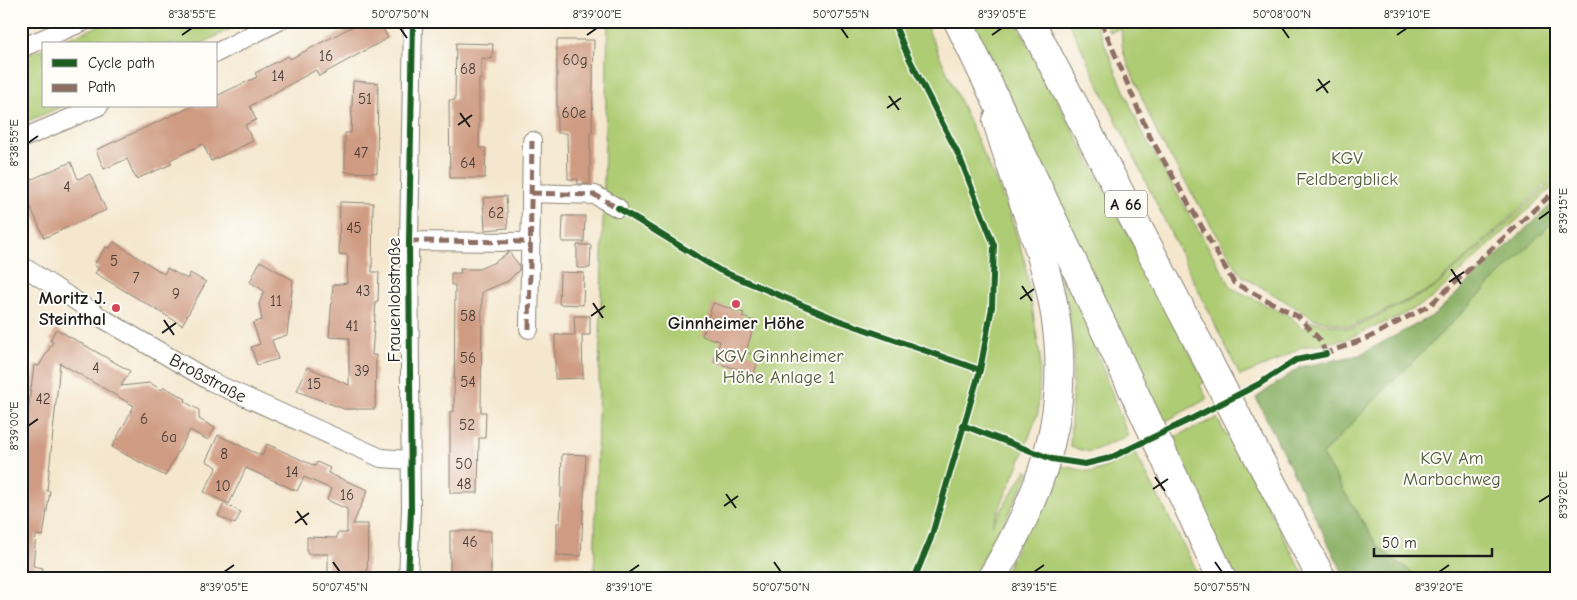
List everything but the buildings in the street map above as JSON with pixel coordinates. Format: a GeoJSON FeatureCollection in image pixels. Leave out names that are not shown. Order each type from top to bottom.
{"type":"FeatureCollection","features":[{"type":"Feature","properties":{"kind":"highway"},"geometry":{"type":"LineString","coordinates":[[958,21],[985,82],[1030,171],[1222,579]]}},
{"type":"Feature","properties":{"kind":"highway","name":"A 66"},"geometry":{"type":"LineString","coordinates":[[1030,21],[1322,579]]}},
{"type":"Feature","properties":{"kind":"highway"},"geometry":{"type":"LineString","coordinates":[[985,82],[1012,172],[1043,262],[1053,304],[1060,376],[1054,432],[1041,479],[1017,533],[991,579]]}},
{"type":"Feature","properties":{"kind":"street"},"geometry":{"type":"LineString","coordinates":[[21,48],[85,21]]}},
{"type":"Feature","properties":{"kind":"street"},"geometry":{"type":"LineString","coordinates":[[218,52],[279,21]]}},
{"type":"Feature","properties":{"kind":"street","name":"Frauenlobstraße"},"geometry":{"type":"LineString","coordinates":[[408,579],[410,509],[408,241],[413,21]]}},
{"type":"Feature","properties":{"kind":"street"},"geometry":{"type":"LineString","coordinates":[[21,139],[94,108]]}},
{"type":"Feature","properties":{"kind":"street"},"geometry":{"type":"LineString","coordinates":[[529,329],[532,141]]}},
{"type":"Feature","properties":{"kind":"street"},"geometry":{"type":"LineString","coordinates":[[531,193],[595,194],[618,208]]}},
{"type":"Feature","properties":{"kind":"street","name":"Frauenlobstraße"},"geometry":{"type":"LineString","coordinates":[[408,241],[531,242]]}},
{"type":"Feature","properties":{"kind":"street","name":"Broßstraße"},"geometry":{"type":"LineString","coordinates":[[22,266],[102,318],[212,382],[381,458],[409,460]]}},
{"type":"Feature","properties":{"kind":"green space"},"geometry":{"type":"Polygon","coordinates":[[[111,21],[246,21],[205,42],[59,42],[111,21]]]}},
{"type":"Feature","properties":{"kind":"green space","name":"KGV Ginnheimer Höhe Anlage 1"},"geometry":{"type":"Polygon","coordinates":[[[608,21],[924,21],[1008,208],[1025,263],[1040,356],[1038,413],[1019,464],[992,525],[1026,470],[1030,472],[1004,523],[971,579],[594,579],[608,21]]]}},
{"type":"Feature","properties":{"kind":"green space"},"geometry":{"type":"Polygon","coordinates":[[[973,21],[1016,21],[1205,382],[1200,385],[1207,399],[1162,423],[973,21]]]}},
{"type":"Feature","properties":{"kind":"green space"},"geometry":{"type":"Polygon","coordinates":[[[1068,21],[1095,21],[1141,131],[1232,288],[1291,317],[1303,329],[1311,321],[1351,329],[1433,289],[1556,178],[1556,184],[1432,298],[1399,317],[1344,340],[1301,347],[1279,360],[1240,376],[1068,21]]]}},
{"type":"Feature","properties":{"kind":"green space","name":"KGV Feldbergblick"},"geometry":{"type":"Polygon","coordinates":[[[1105,21],[1556,21],[1556,175],[1433,288],[1351,327],[1315,319],[1241,275],[1159,138],[1123,52],[1121,29],[1109,32],[1105,21]]]}},
{"type":"Feature","properties":{"kind":"green space"},"geometry":{"type":"Polygon","coordinates":[[[42,49],[42,108],[58,108],[21,124],[21,57],[42,49]]]}},
{"type":"Feature","properties":{"kind":"green space"},"geometry":{"type":"Polygon","coordinates":[[[1556,200],[1556,219],[1381,393],[1322,455],[1378,547],[1421,579],[1346,579],[1256,398],[1300,367],[1359,355],[1434,315],[1556,200]]]}},
{"type":"Feature","properties":{"kind":"green space","name":"KGV Am Marbachweg"},"geometry":{"type":"Polygon","coordinates":[[[1556,219],[1556,579],[1421,579],[1378,547],[1322,455],[1381,393],[1556,219]]]}},
{"type":"Feature","properties":{"kind":"green space"},"geometry":{"type":"Polygon","coordinates":[[[1061,257],[1128,436],[1090,452],[1070,447],[1074,349],[1066,299],[1055,259],[1061,257]]]}},
{"type":"Feature","properties":{"kind":"green space"},"geometry":{"type":"Polygon","coordinates":[[[1217,418],[1226,435],[1229,434],[1306,579],[1232,579],[1170,439],[1217,418]]]}},
{"type":"Feature","properties":{"kind":"green space"},"geometry":{"type":"Polygon","coordinates":[[[1135,452],[1201,579],[1002,579],[1056,465],[1092,472],[1112,465],[1135,452]]]}},
{"type":"Feature","properties":{"kind":"marked path"},"geometry":{"type":"LineString","coordinates":[[1101,21],[1149,135],[1234,283],[1299,317],[1320,340],[1326,354]]}},
{"type":"Feature","properties":{"kind":"marked path"},"geometry":{"type":"LineString","coordinates":[[529,329],[532,141]]}},
{"type":"Feature","properties":{"kind":"marked path"},"geometry":{"type":"LineString","coordinates":[[1323,354],[1368,338],[1430,305],[1556,190]]}},
{"type":"Feature","properties":{"kind":"marked path"},"geometry":{"type":"LineString","coordinates":[[531,193],[595,195],[618,208]]}},
{"type":"Feature","properties":{"kind":"marked path"},"geometry":{"type":"LineString","coordinates":[[409,241],[531,242]]}},
{"type":"Feature","properties":{"kind":"cycle path"},"geometry":{"type":"LineString","coordinates":[[408,579],[411,509],[409,241],[413,21]]}},
{"type":"Feature","properties":{"kind":"cycle path"},"geometry":{"type":"LineString","coordinates":[[893,21],[907,54],[960,158],[994,245],[992,307],[980,370],[931,538],[914,579]]}},
{"type":"Feature","properties":{"kind":"cycle path"},"geometry":{"type":"LineString","coordinates":[[618,208],[719,270],[838,320],[980,370]]}},
{"type":"Feature","properties":{"kind":"cycle path"},"geometry":{"type":"LineString","coordinates":[[962,425],[1052,459],[1085,464],[1110,458],[1191,419],[1259,384],[1296,360],[1326,354]]}},
{"type":"Feature","properties":{"kind":"place","name":"Ginnheimer Höhe"},"geometry":{"type":"Point","coordinates":[736,304]}},
{"type":"Feature","properties":{"kind":"place","name":"Moritz J. Steinthal"},"geometry":{"type":"Point","coordinates":[116,308]}}]}
